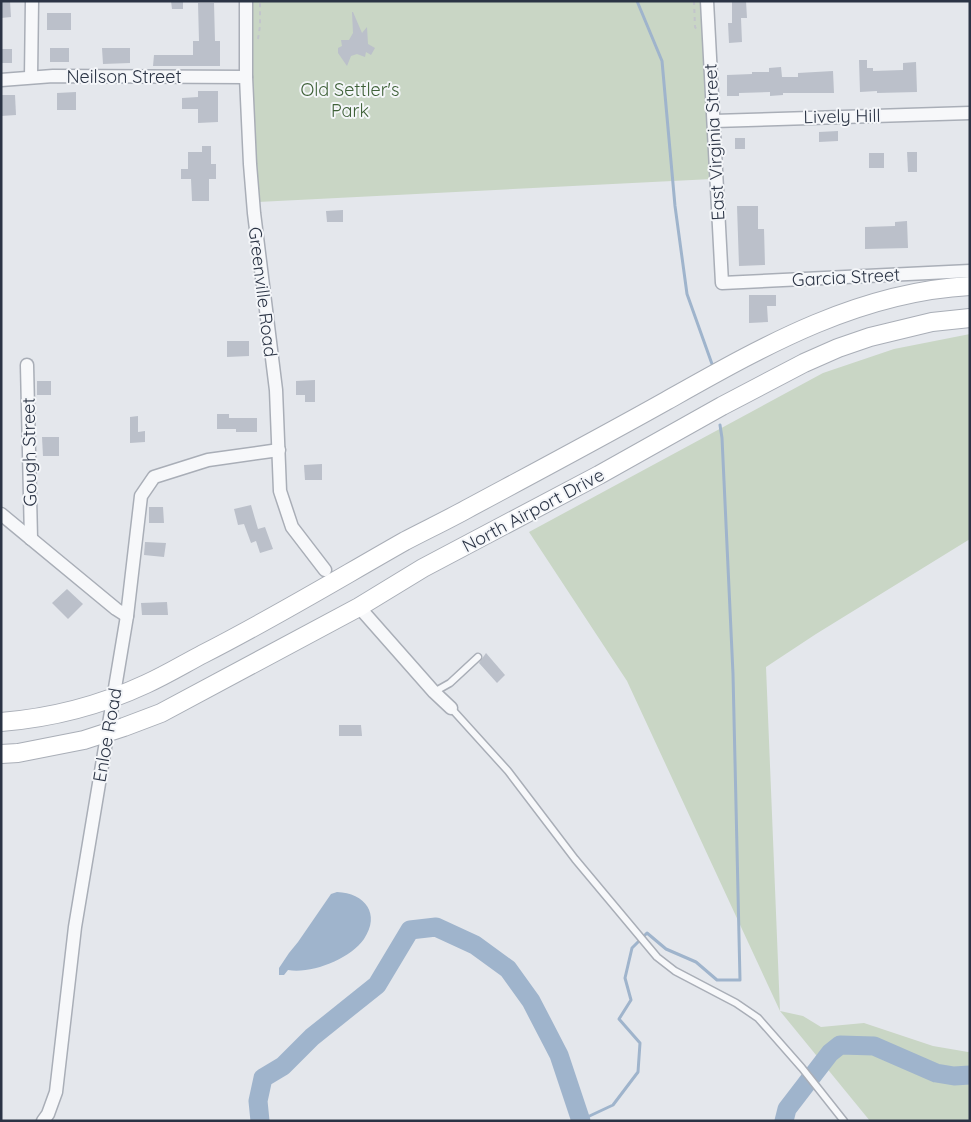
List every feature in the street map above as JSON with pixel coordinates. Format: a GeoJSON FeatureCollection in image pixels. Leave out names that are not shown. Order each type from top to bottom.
{"type":"FeatureCollection","features":[{"type":"Feature","properties":{"kind":"main road","name":"North Airport Drive"},"geometry":{"type":"LineString","coordinates":[[1,722],[76,709],[114,698],[148,684],[272,618],[408,540],[584,447],[790,334],[860,306],[927,291],[970,286]]}},
{"type":"Feature","properties":{"kind":"main road","name":"North Airport Drive"},"geometry":{"type":"LineString","coordinates":[[1,754],[51,747],[108,733],[161,713],[359,607],[423,568],[590,480],[722,406],[804,363],[870,337],[932,322],[970,318]]}},
{"type":"Feature","properties":{"kind":"street"},"geometry":{"type":"LineString","coordinates":[[31,77],[32,1]]}},
{"type":"Feature","properties":{"kind":"street","name":"Greenville Road"},"geometry":{"type":"LineString","coordinates":[[246,1],[246,77],[252,197],[276,390],[280,491],[287,516],[296,534],[325,570]]}},
{"type":"Feature","properties":{"kind":"street","name":"East Virginia Street"},"geometry":{"type":"LineString","coordinates":[[707,1],[722,283]]}},
{"type":"Feature","properties":{"kind":"street","name":"Neilson Street"},"geometry":{"type":"LineString","coordinates":[[1,80],[31,77],[246,77]]}},
{"type":"Feature","properties":{"kind":"street","name":"Lively Hill"},"geometry":{"type":"LineString","coordinates":[[714,121],[970,113]]}},
{"type":"Feature","properties":{"kind":"street","name":"Garcia Street"},"geometry":{"type":"LineString","coordinates":[[722,283],[970,271]]}},
{"type":"Feature","properties":{"kind":"street","name":"Gough Street"},"geometry":{"type":"LineString","coordinates":[[27,365],[31,539]]}},
{"type":"Feature","properties":{"kind":"street","name":"Enloe Road"},"geometry":{"type":"LineString","coordinates":[[43,1121],[48,1114],[56,1092],[75,928],[127,616],[142,496],[154,477],[208,460],[279,450]]}},
{"type":"Feature","properties":{"kind":"street"},"geometry":{"type":"LineString","coordinates":[[1,514],[127,616]]}},
{"type":"Feature","properties":{"kind":"street"},"geometry":{"type":"LineString","coordinates":[[359,607],[434,692],[451,708]]}},
{"type":"Feature","properties":{"kind":"lane"},"geometry":{"type":"LineString","coordinates":[[434,692],[450,683],[478,657]]}},
{"type":"Feature","properties":{"kind":"lane"},"geometry":{"type":"LineString","coordinates":[[451,708],[508,771],[575,858],[657,957],[675,971],[752,1013],[774,1035],[844,1121]]}},
{"type":"Feature","properties":{"kind":"path"},"geometry":{"type":"LineString","coordinates":[[257,46],[260,26],[260,1]]}},
{"type":"Feature","properties":{"kind":"green space","name":"Old Settler's Park"},"geometry":{"type":"Polygon","coordinates":[[[252,1],[702,1],[712,179],[258,202],[252,96],[252,1]]]}},
{"type":"Feature","properties":{"kind":"green space"},"geometry":{"type":"Polygon","coordinates":[[[970,334],[970,539],[766,667],[780,1011],[627,681],[529,532],[823,373],[894,349],[970,334]]]}},
{"type":"Feature","properties":{"kind":"green space"},"geometry":{"type":"Polygon","coordinates":[[[780,1011],[803,1016],[821,1027],[864,1023],[933,1046],[970,1051],[970,1121],[870,1121],[780,1011]]]}},
{"type":"Feature","properties":{"kind":"water"},"geometry":{"type":"Polygon","coordinates":[[[337,892],[355,896],[367,906],[371,921],[364,939],[350,953],[330,964],[308,970],[288,970],[284,975],[279,975],[279,968],[289,953],[331,894],[337,892]]]}},
{"type":"Feature","properties":{"kind":"building"},"geometry":{"type":"Polygon","coordinates":[[[10,1],[11,17],[1,18],[1,2],[10,1]]]}},
{"type":"Feature","properties":{"kind":"building"},"geometry":{"type":"Polygon","coordinates":[[[171,1],[183,1],[183,9],[172,9],[171,1]]]}},
{"type":"Feature","properties":{"kind":"building"},"geometry":{"type":"Polygon","coordinates":[[[732,1],[746,1],[747,18],[741,18],[742,42],[729,43],[728,23],[732,23],[732,1]]]}},
{"type":"Feature","properties":{"kind":"building"},"geometry":{"type":"Polygon","coordinates":[[[198,3],[214,3],[215,41],[220,41],[220,66],[153,66],[154,55],[193,55],[193,41],[199,41],[198,3]]]}},
{"type":"Feature","properties":{"kind":"building"},"geometry":{"type":"Polygon","coordinates":[[[352,12],[362,33],[367,27],[368,44],[375,48],[371,55],[366,52],[365,57],[357,54],[351,56],[347,66],[338,53],[338,48],[342,46],[341,40],[349,40],[353,33],[352,12]]]}},
{"type":"Feature","properties":{"kind":"building"},"geometry":{"type":"Polygon","coordinates":[[[47,13],[71,13],[71,30],[47,30],[47,13]]]}},
{"type":"Feature","properties":{"kind":"building"},"geometry":{"type":"Polygon","coordinates":[[[50,48],[69,48],[69,62],[50,62],[50,48]]]}},
{"type":"Feature","properties":{"kind":"building"},"geometry":{"type":"Polygon","coordinates":[[[102,48],[130,48],[130,63],[103,64],[102,48]]]}},
{"type":"Feature","properties":{"kind":"building"},"geometry":{"type":"Polygon","coordinates":[[[1,49],[12,49],[12,63],[1,63],[1,49]]]}},
{"type":"Feature","properties":{"kind":"building"},"geometry":{"type":"Polygon","coordinates":[[[859,60],[867,60],[867,68],[873,68],[873,71],[903,70],[903,63],[916,62],[917,92],[860,92],[859,60]]]}},
{"type":"Feature","properties":{"kind":"building"},"geometry":{"type":"Polygon","coordinates":[[[781,67],[782,77],[798,77],[798,73],[833,71],[834,93],[783,93],[783,95],[770,96],[770,92],[739,93],[739,96],[727,96],[727,75],[769,72],[769,68],[781,67]]]}},
{"type":"Feature","properties":{"kind":"building"},"geometry":{"type":"Polygon","coordinates":[[[198,91],[218,91],[218,122],[198,123],[198,109],[182,109],[182,98],[198,97],[198,91]]]}},
{"type":"Feature","properties":{"kind":"building"},"geometry":{"type":"Polygon","coordinates":[[[76,92],[76,110],[57,110],[57,93],[76,92]]]}},
{"type":"Feature","properties":{"kind":"building"},"geometry":{"type":"Polygon","coordinates":[[[1,95],[15,95],[16,115],[1,116],[1,95]]]}},
{"type":"Feature","properties":{"kind":"building"},"geometry":{"type":"Polygon","coordinates":[[[838,131],[838,141],[819,142],[819,132],[838,131]]]}},
{"type":"Feature","properties":{"kind":"building"},"geometry":{"type":"Polygon","coordinates":[[[735,138],[745,138],[745,149],[735,149],[735,138]]]}},
{"type":"Feature","properties":{"kind":"building"},"geometry":{"type":"Polygon","coordinates":[[[202,146],[211,146],[211,164],[216,164],[216,179],[209,179],[209,201],[192,201],[191,179],[181,179],[181,169],[188,169],[188,152],[202,152],[202,146]]]}},
{"type":"Feature","properties":{"kind":"building"},"geometry":{"type":"Polygon","coordinates":[[[907,152],[917,152],[917,172],[908,172],[907,152]]]}},
{"type":"Feature","properties":{"kind":"building"},"geometry":{"type":"Polygon","coordinates":[[[869,153],[884,153],[884,168],[869,168],[869,153]]]}},
{"type":"Feature","properties":{"kind":"building"},"geometry":{"type":"Polygon","coordinates":[[[737,206],[758,206],[758,229],[764,229],[765,265],[739,266],[737,206]]]}},
{"type":"Feature","properties":{"kind":"building"},"geometry":{"type":"Polygon","coordinates":[[[343,210],[343,222],[327,222],[326,211],[343,210]]]}},
{"type":"Feature","properties":{"kind":"building"},"geometry":{"type":"Polygon","coordinates":[[[907,221],[908,248],[865,249],[865,227],[895,226],[895,222],[907,221]]]}},
{"type":"Feature","properties":{"kind":"building"},"geometry":{"type":"Polygon","coordinates":[[[749,295],[776,295],[776,306],[767,306],[768,322],[749,323],[749,295]]]}},
{"type":"Feature","properties":{"kind":"building"},"geometry":{"type":"Polygon","coordinates":[[[227,341],[249,341],[249,356],[227,357],[227,341]]]}},
{"type":"Feature","properties":{"kind":"building"},"geometry":{"type":"Polygon","coordinates":[[[315,380],[315,402],[305,402],[305,395],[296,395],[296,381],[315,380]]]}},
{"type":"Feature","properties":{"kind":"building"},"geometry":{"type":"Polygon","coordinates":[[[37,381],[51,381],[51,395],[37,395],[37,381]]]}},
{"type":"Feature","properties":{"kind":"building"},"geometry":{"type":"Polygon","coordinates":[[[217,414],[229,414],[229,418],[257,418],[257,432],[236,432],[236,429],[217,429],[217,414]]]}},
{"type":"Feature","properties":{"kind":"building"},"geometry":{"type":"Polygon","coordinates":[[[138,416],[138,432],[145,431],[145,442],[130,443],[130,417],[138,416]]]}},
{"type":"Feature","properties":{"kind":"building"},"geometry":{"type":"Polygon","coordinates":[[[42,437],[59,437],[59,456],[43,456],[42,437]]]}},
{"type":"Feature","properties":{"kind":"building"},"geometry":{"type":"Polygon","coordinates":[[[322,464],[322,480],[305,480],[304,465],[322,464]]]}},
{"type":"Feature","properties":{"kind":"building"},"geometry":{"type":"Polygon","coordinates":[[[251,505],[258,529],[265,527],[273,549],[260,553],[256,541],[251,543],[244,524],[238,525],[234,509],[251,505]]]}},
{"type":"Feature","properties":{"kind":"building"},"geometry":{"type":"Polygon","coordinates":[[[149,507],[163,507],[164,523],[149,523],[149,507]]]}},
{"type":"Feature","properties":{"kind":"building"},"geometry":{"type":"Polygon","coordinates":[[[145,542],[166,543],[164,557],[144,555],[145,542]]]}},
{"type":"Feature","properties":{"kind":"building"},"geometry":{"type":"Polygon","coordinates":[[[67,589],[83,604],[68,619],[52,603],[67,589]]]}},
{"type":"Feature","properties":{"kind":"building"},"geometry":{"type":"Polygon","coordinates":[[[167,602],[168,615],[142,615],[141,603],[167,602]]]}},
{"type":"Feature","properties":{"kind":"building"},"geometry":{"type":"Polygon","coordinates":[[[486,653],[505,675],[497,683],[479,663],[486,653]]]}},
{"type":"Feature","properties":{"kind":"building"},"geometry":{"type":"Polygon","coordinates":[[[339,725],[361,725],[362,736],[339,736],[339,725]]]}},
{"type":"Feature","properties":{"kind":"waterway"},"geometry":{"type":"LineString","coordinates":[[637,1],[662,61],[675,206],[687,294],[712,364]]}},
{"type":"Feature","properties":{"kind":"waterway"},"geometry":{"type":"LineString","coordinates":[[581,1120],[613,1105],[638,1072],[640,1043],[619,1019],[631,1000],[625,978],[632,948],[647,933],[666,949],[696,962],[717,980],[740,980],[733,674],[720,425]]}},
{"type":"Feature","properties":{"kind":"waterway"},"geometry":{"type":"LineString","coordinates":[[260,1121],[258,1101],[263,1078],[283,1066],[312,1037],[377,985],[410,930],[436,927],[475,945],[508,969],[531,1001],[559,1055],[581,1121]]}},
{"type":"Feature","properties":{"kind":"waterway"},"geometry":{"type":"LineString","coordinates":[[784,1121],[787,1109],[830,1053],[840,1045],[874,1046],[936,1073],[954,1076],[970,1075]]}}]}
